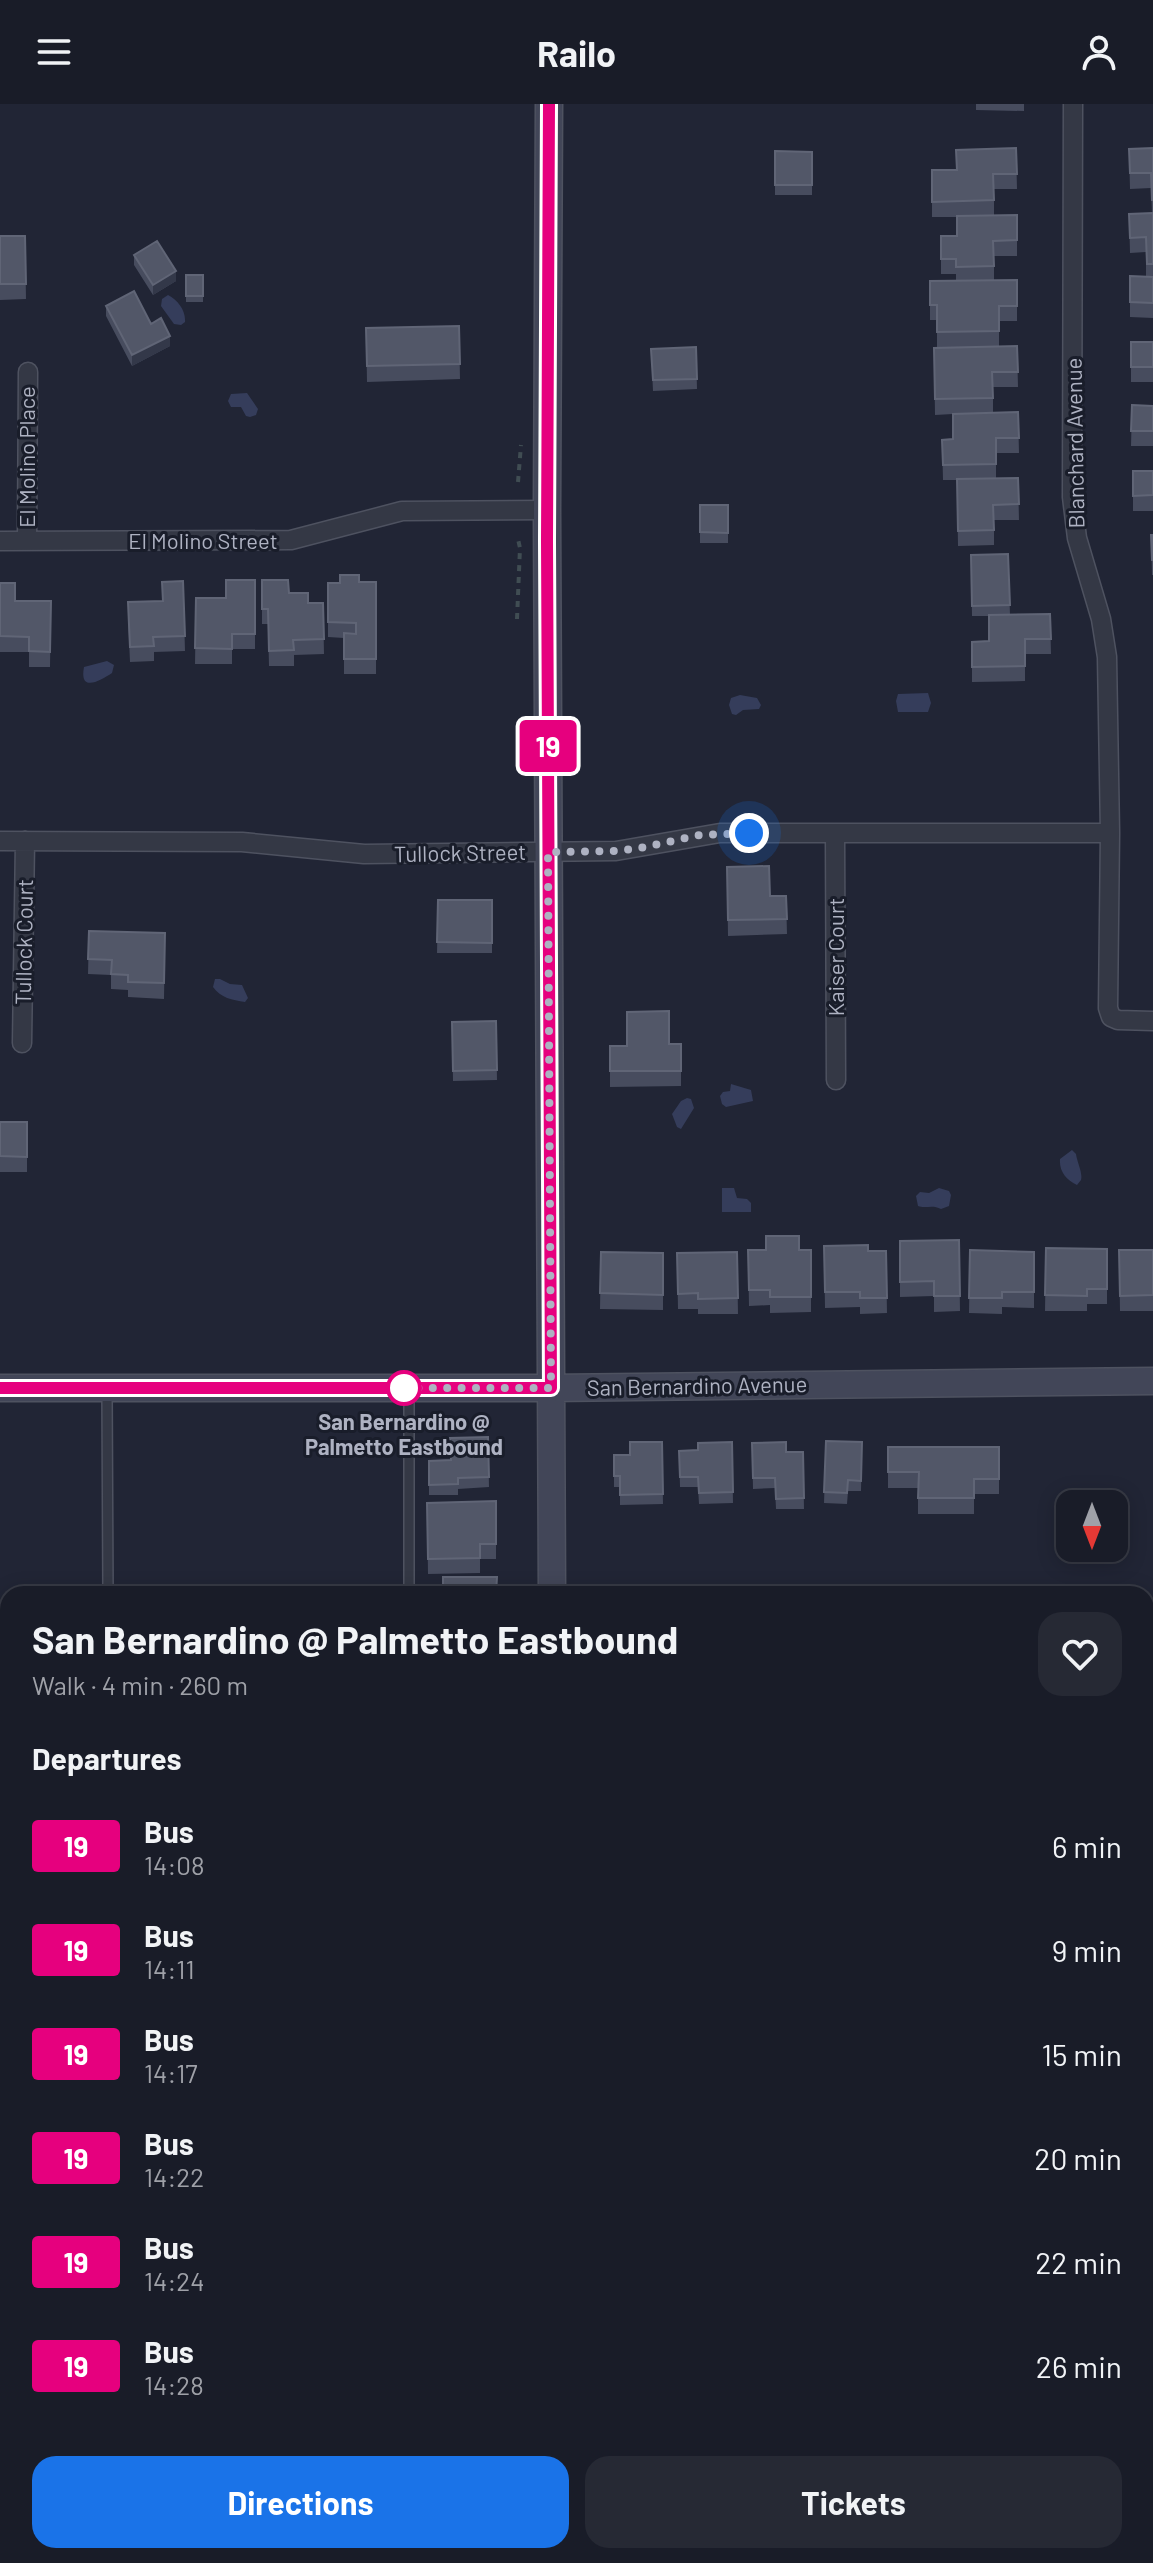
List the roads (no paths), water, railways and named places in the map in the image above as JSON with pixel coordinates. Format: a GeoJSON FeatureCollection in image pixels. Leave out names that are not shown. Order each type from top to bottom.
{"type":"FeatureCollection","features":[{"type":"Feature","properties":{"kind":"street"},"geometry":{"type":"LineString","coordinates":[[549,104],[547,510],[552,1586]]}},
{"type":"Feature","properties":{"kind":"street","name":"Blanchard Avenue"},"geometry":{"type":"LineString","coordinates":[[1073,104],[1072,497],[1077,538],[1105,638],[1110,833],[1108,1008],[1111,1017],[1118,1020],[1153,1021]]}},
{"type":"Feature","properties":{"kind":"street","name":"El Molino Place"},"geometry":{"type":"LineString","coordinates":[[27,541],[28,372]]}},
{"type":"Feature","properties":{"kind":"street","name":"El Molino Street"},"geometry":{"type":"LineString","coordinates":[[0,541],[291,540],[402,511],[547,510]]}},
{"type":"Feature","properties":{"kind":"street","name":"Tullock Street"},"geometry":{"type":"LineString","coordinates":[[0,841],[242,842],[364,854],[640,848],[720,833],[1110,833]]}},
{"type":"Feature","properties":{"kind":"street","name":"Kaiser Court"},"geometry":{"type":"LineString","coordinates":[[835,833],[836,1080]]}},
{"type":"Feature","properties":{"kind":"street","name":"Tullock Court"},"geometry":{"type":"LineString","coordinates":[[22,1043],[25,841]]}},
{"type":"Feature","properties":{"kind":"street","name":"San Bernardino Avenue"},"geometry":{"type":"LineString","coordinates":[[0,1388],[551,1388],[1153,1381]]}},
{"type":"Feature","properties":{"kind":"lane"},"geometry":{"type":"LineString","coordinates":[[107,1388],[108,1586]]}},
{"type":"Feature","properties":{"kind":"lane"},"geometry":{"type":"LineString","coordinates":[[409,1388],[409,1586]]}},
{"type":"Feature","properties":{"kind":"water"},"geometry":{"type":"Polygon","coordinates":[[[168,295],[183,310],[185,322],[181,325],[174,324],[161,306],[162,299],[168,295]]]}},
{"type":"Feature","properties":{"kind":"water"},"geometry":{"type":"Polygon","coordinates":[[[247,393],[258,409],[256,415],[250,417],[241,407],[231,407],[228,401],[231,394],[247,393]]]}},
{"type":"Feature","properties":{"kind":"water"},"geometry":{"type":"Polygon","coordinates":[[[107,661],[114,665],[112,673],[92,683],[85,680],[84,667],[107,661]]]}},
{"type":"Feature","properties":{"kind":"water"},"geometry":{"type":"Polygon","coordinates":[[[928,693],[931,703],[928,712],[898,712],[898,694],[928,693]]]}},
{"type":"Feature","properties":{"kind":"water"},"geometry":{"type":"Polygon","coordinates":[[[740,695],[757,698],[761,705],[759,709],[732,714],[729,705],[731,698],[740,695]]]}},
{"type":"Feature","properties":{"kind":"water"},"geometry":{"type":"Polygon","coordinates":[[[215,979],[242,985],[248,998],[245,1002],[223,996],[213,987],[215,979]]]}},
{"type":"Feature","properties":{"kind":"water"},"geometry":{"type":"Polygon","coordinates":[[[731,1084],[751,1090],[753,1101],[726,1107],[722,1104],[720,1096],[730,1091],[731,1084]]]}},
{"type":"Feature","properties":{"kind":"water"},"geometry":{"type":"Polygon","coordinates":[[[687,1098],[691,1099],[694,1108],[681,1129],[677,1127],[672,1114],[687,1098]]]}},
{"type":"Feature","properties":{"kind":"water"},"geometry":{"type":"Polygon","coordinates":[[[1072,1150],[1081,1174],[1077,1185],[1064,1175],[1060,1163],[1060,1159],[1072,1150]]]}},
{"type":"Feature","properties":{"kind":"water"},"geometry":{"type":"Polygon","coordinates":[[[722,1188],[734,1188],[737,1198],[747,1199],[751,1203],[751,1212],[722,1212],[722,1188]]]}},
{"type":"Feature","properties":{"kind":"water"},"geometry":{"type":"Polygon","coordinates":[[[939,1188],[949,1191],[949,1206],[941,1209],[918,1206],[916,1196],[920,1192],[929,1193],[939,1188]]]}},
{"type":"Feature","properties":{"kind":"place","name":"San Bernardino @ Palmetto Eastbound"},"geometry":{"type":"Point","coordinates":[404,1388]}}]}
